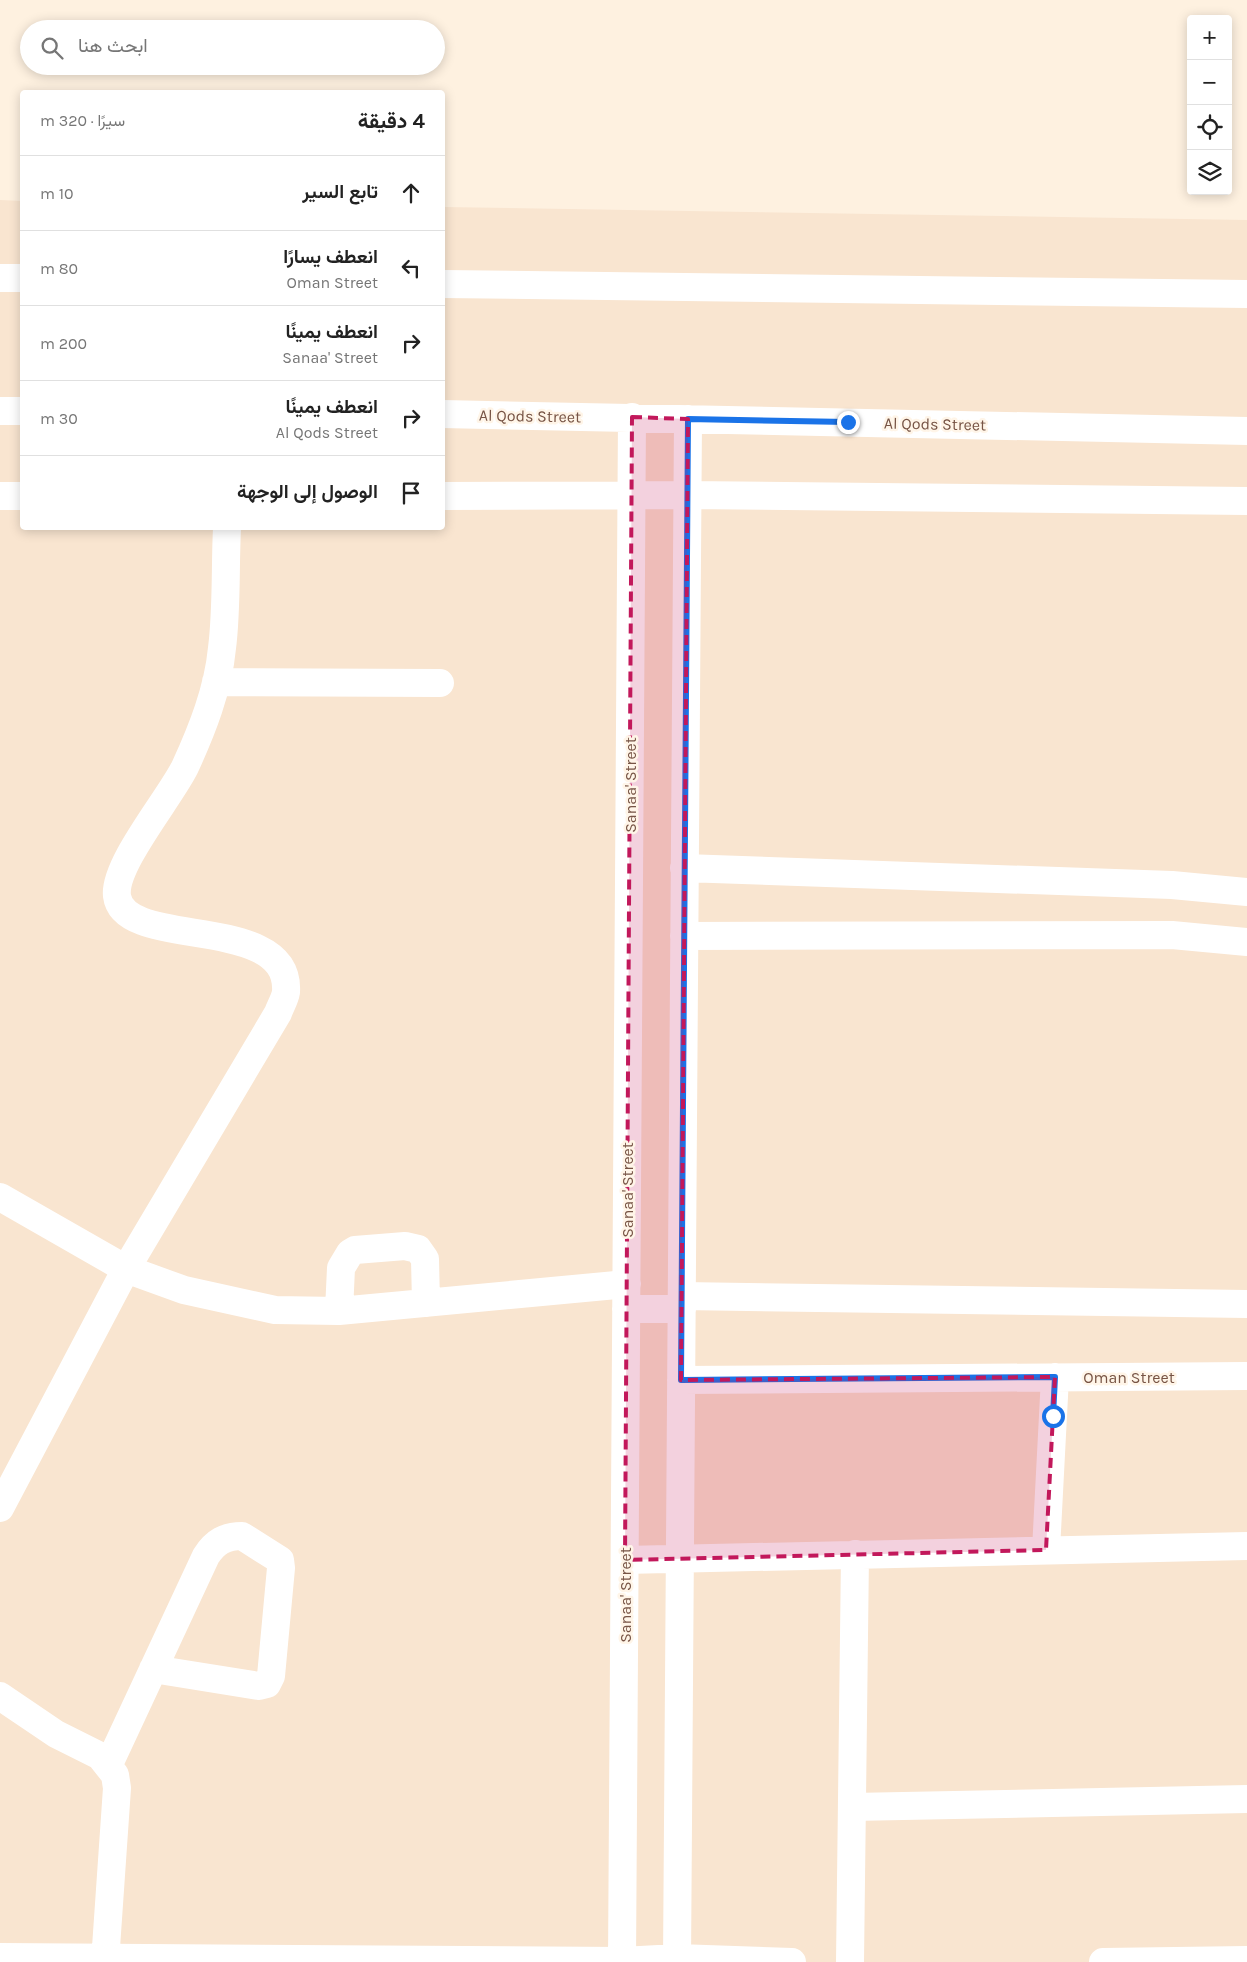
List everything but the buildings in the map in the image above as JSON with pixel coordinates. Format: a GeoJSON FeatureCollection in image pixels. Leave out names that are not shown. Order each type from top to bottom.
{"type":"FeatureCollection","features":[{"type":"Feature","properties":{"kind":"street"},"geometry":{"type":"LineString","coordinates":[[0,278],[20,278]]}},
{"type":"Feature","properties":{"kind":"street"},"geometry":{"type":"LineString","coordinates":[[445,284],[1247,294]]}},
{"type":"Feature","properties":{"kind":"street"},"geometry":{"type":"LineString","coordinates":[[0,411],[20,411]]}},
{"type":"Feature","properties":{"kind":"street","name":"Al Qods Street"},"geometry":{"type":"LineString","coordinates":[[445,414],[1247,431]]}},
{"type":"Feature","properties":{"kind":"street","name":"Sanaa' Street"},"geometry":{"type":"LineString","coordinates":[[622,1961],[632,417]]}},
{"type":"Feature","properties":{"kind":"street"},"geometry":{"type":"LineString","coordinates":[[677,1960],[688,419]]}},
{"type":"Feature","properties":{"kind":"street"},"geometry":{"type":"LineString","coordinates":[[445,496],[687,495],[1247,501]]}},
{"type":"Feature","properties":{"kind":"street"},"geometry":{"type":"LineString","coordinates":[[0,496],[20,496]]}},
{"type":"Feature","properties":{"kind":"street"},"geometry":{"type":"LineString","coordinates":[[0,1508],[126,1269],[278,1013],[286,993],[283,972],[270,954],[250,945],[168,928],[134,918],[125,910],[117,898],[118,882],[125,865],[193,751],[216,682],[222,648],[227,530]]}},
{"type":"Feature","properties":{"kind":"street"},"geometry":{"type":"LineString","coordinates":[[216,682],[440,683]]}},
{"type":"Feature","properties":{"kind":"street"},"geometry":{"type":"LineString","coordinates":[[684,868],[1172,885],[1247,892]]}},
{"type":"Feature","properties":{"kind":"street"},"geometry":{"type":"LineString","coordinates":[[684,936],[1172,935],[1247,942]]}},
{"type":"Feature","properties":{"kind":"street"},"geometry":{"type":"LineString","coordinates":[[0,1198],[126,1269],[184,1290],[245,1305],[275,1310],[340,1311],[426,1303],[627,1297],[682,1302],[1247,1304]]}},
{"type":"Feature","properties":{"kind":"street"},"geometry":{"type":"LineString","coordinates":[[340,1311],[341,1268],[346,1257],[355,1250],[405,1246],[418,1249],[426,1259],[426,1303]]}},
{"type":"Feature","properties":{"kind":"street","name":"Oman Street"},"geometry":{"type":"LineString","coordinates":[[681,1380],[1247,1376]]}},
{"type":"Feature","properties":{"kind":"street"},"geometry":{"type":"LineString","coordinates":[[1046,1550],[1055,1377]]}},
{"type":"Feature","properties":{"kind":"street"},"geometry":{"type":"LineString","coordinates":[[109,1764],[153,1670],[213,1545],[225,1538],[242,1536],[274,1554],[280,1560],[281,1568],[272,1666],[270,1680],[267,1684],[259,1686],[153,1670]]}},
{"type":"Feature","properties":{"kind":"street"},"geometry":{"type":"LineString","coordinates":[[625,1560],[1247,1546]]}},
{"type":"Feature","properties":{"kind":"street"},"geometry":{"type":"LineString","coordinates":[[850,1962],[855,1554]]}},
{"type":"Feature","properties":{"kind":"street"},"geometry":{"type":"LineString","coordinates":[[0,1696],[40,1724],[100,1756],[109,1764],[115,1775],[117,1788],[105,1960]]}},
{"type":"Feature","properties":{"kind":"street"},"geometry":{"type":"LineString","coordinates":[[852,1806],[1247,1799]]}},
{"type":"Feature","properties":{"kind":"street"},"geometry":{"type":"LineString","coordinates":[[0,1957],[105,1960],[677,1960],[792,1962]]}},
{"type":"Feature","properties":{"kind":"street"},"geometry":{"type":"LineString","coordinates":[[1103,1962],[1247,1960]]}},
{"type":"Feature","properties":{"kind":"highlighted area"},"geometry":{"type":"Polygon","coordinates":[[[632,417],[688,419],[681,1380],[1055,1377],[1046,1550],[625,1560],[632,417]]]}},
{"type":"Feature","properties":{"kind":"shaded area"},"geometry":{"type":"Polygon","coordinates":[[[0,200],[20,201],[20,530],[445,530],[445,207],[1247,220],[1247,1962],[0,1962],[0,200]]]}},
{"type":"Feature","properties":{"kind":"route"},"geometry":{"type":"LineString","coordinates":[[848,422],[688,419],[681,1380],[1055,1377],[1053,1416]]}}]}
